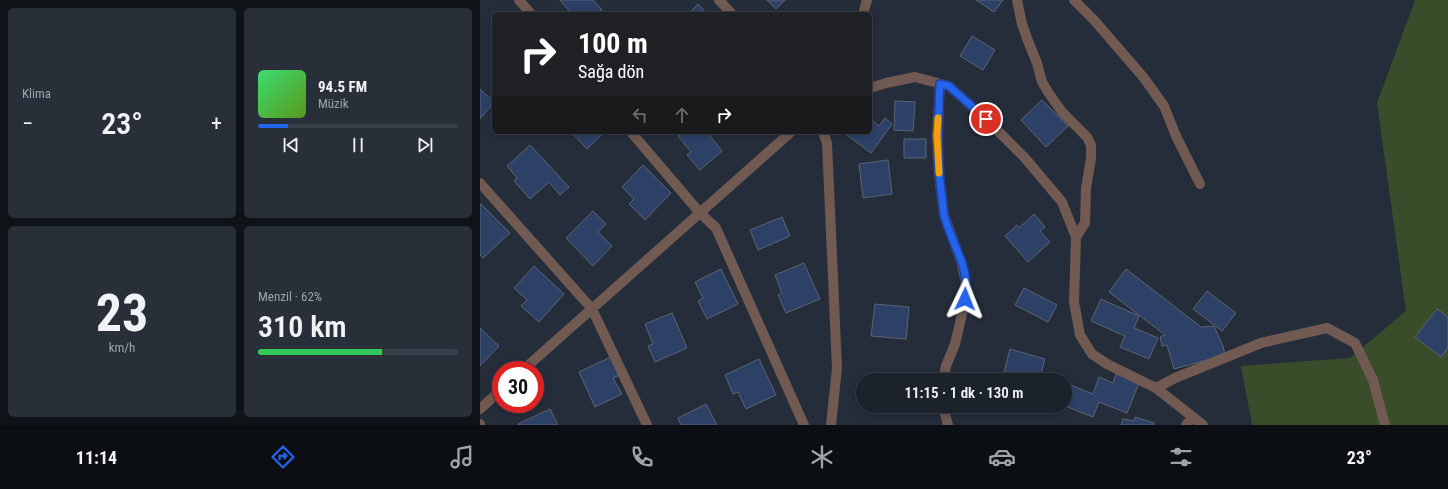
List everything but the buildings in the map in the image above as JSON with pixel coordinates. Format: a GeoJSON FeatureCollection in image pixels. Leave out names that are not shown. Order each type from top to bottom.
{"type":"FeatureCollection","features":[{"type":"Feature","properties":{"kind":"street"},"geometry":{"type":"LineString","coordinates":[[519,0],[529,12]]}},
{"type":"Feature","properties":{"kind":"street"},"geometry":{"type":"LineString","coordinates":[[719,0],[730,12]]}},
{"type":"Feature","properties":{"kind":"street"},"geometry":{"type":"LineString","coordinates":[[864,12],[867,0]]}},
{"type":"Feature","properties":{"kind":"street"},"geometry":{"type":"LineString","coordinates":[[1017,0],[1022,24],[1045,87],[1062,112],[1087,137],[1091,145],[1091,159],[1086,188],[1085,223],[1076,238]]}},
{"type":"Feature","properties":{"kind":"street"},"geometry":{"type":"LineString","coordinates":[[1074,0],[1094,20],[1144,78],[1164,106],[1176,136],[1200,184]]}},
{"type":"Feature","properties":{"kind":"street"},"geometry":{"type":"LineString","coordinates":[[872,87],[915,77],[949,86],[986,119],[1025,158],[1062,202],[1076,238],[1074,302],[1080,335],[1092,354],[1107,364],[1156,388],[1203,425]]}},
{"type":"Feature","properties":{"kind":"street"},"geometry":{"type":"LineString","coordinates":[[940,84],[937,135],[939,174],[944,215],[961,261],[967,292],[956,344],[944,373]]}},
{"type":"Feature","properties":{"kind":"street"},"geometry":{"type":"LineString","coordinates":[[633,134],[700,213],[716,228],[804,425]]}},
{"type":"Feature","properties":{"kind":"street"},"geometry":{"type":"LineString","coordinates":[[533,361],[789,134]]}},
{"type":"Feature","properties":{"kind":"street"},"geometry":{"type":"LineString","coordinates":[[824,134],[827,143],[837,368],[831,425]]}},
{"type":"Feature","properties":{"kind":"street"},"geometry":{"type":"LineString","coordinates":[[480,183],[592,309],[647,425]]}},
{"type":"Feature","properties":{"kind":"street"},"geometry":{"type":"LineString","coordinates":[[1156,388],[1175,378],[1261,343],[1327,328],[1355,343],[1373,380],[1386,425]]}},
{"type":"Feature","properties":{"kind":"street"},"geometry":{"type":"LineString","coordinates":[[480,409],[492,398]]}},
{"type":"Feature","properties":{"kind":"street"},"geometry":{"type":"LineString","coordinates":[[945,413],[948,425]]}},
{"type":"Feature","properties":{"kind":"street"},"geometry":{"type":"LineString","coordinates":[[1186,425],[1193,417]]}},
{"type":"Feature","properties":{"kind":"green space"},"geometry":{"type":"Polygon","coordinates":[[[1415,0],[1448,0],[1448,425],[1252,425],[1241,366],[1350,358],[1406,311],[1377,103],[1415,0]]]}},
{"type":"Feature","properties":{"kind":"slow traffic"},"geometry":{"type":"LineString","coordinates":[[938,118],[937,135],[939,173]]}},
{"type":"Feature","properties":{"kind":"route"},"geometry":{"type":"LineString","coordinates":[[965,299],[967,292],[965,278],[961,261],[944,215],[939,174],[937,135],[940,84],[949,86],[986,119]]}}]}
